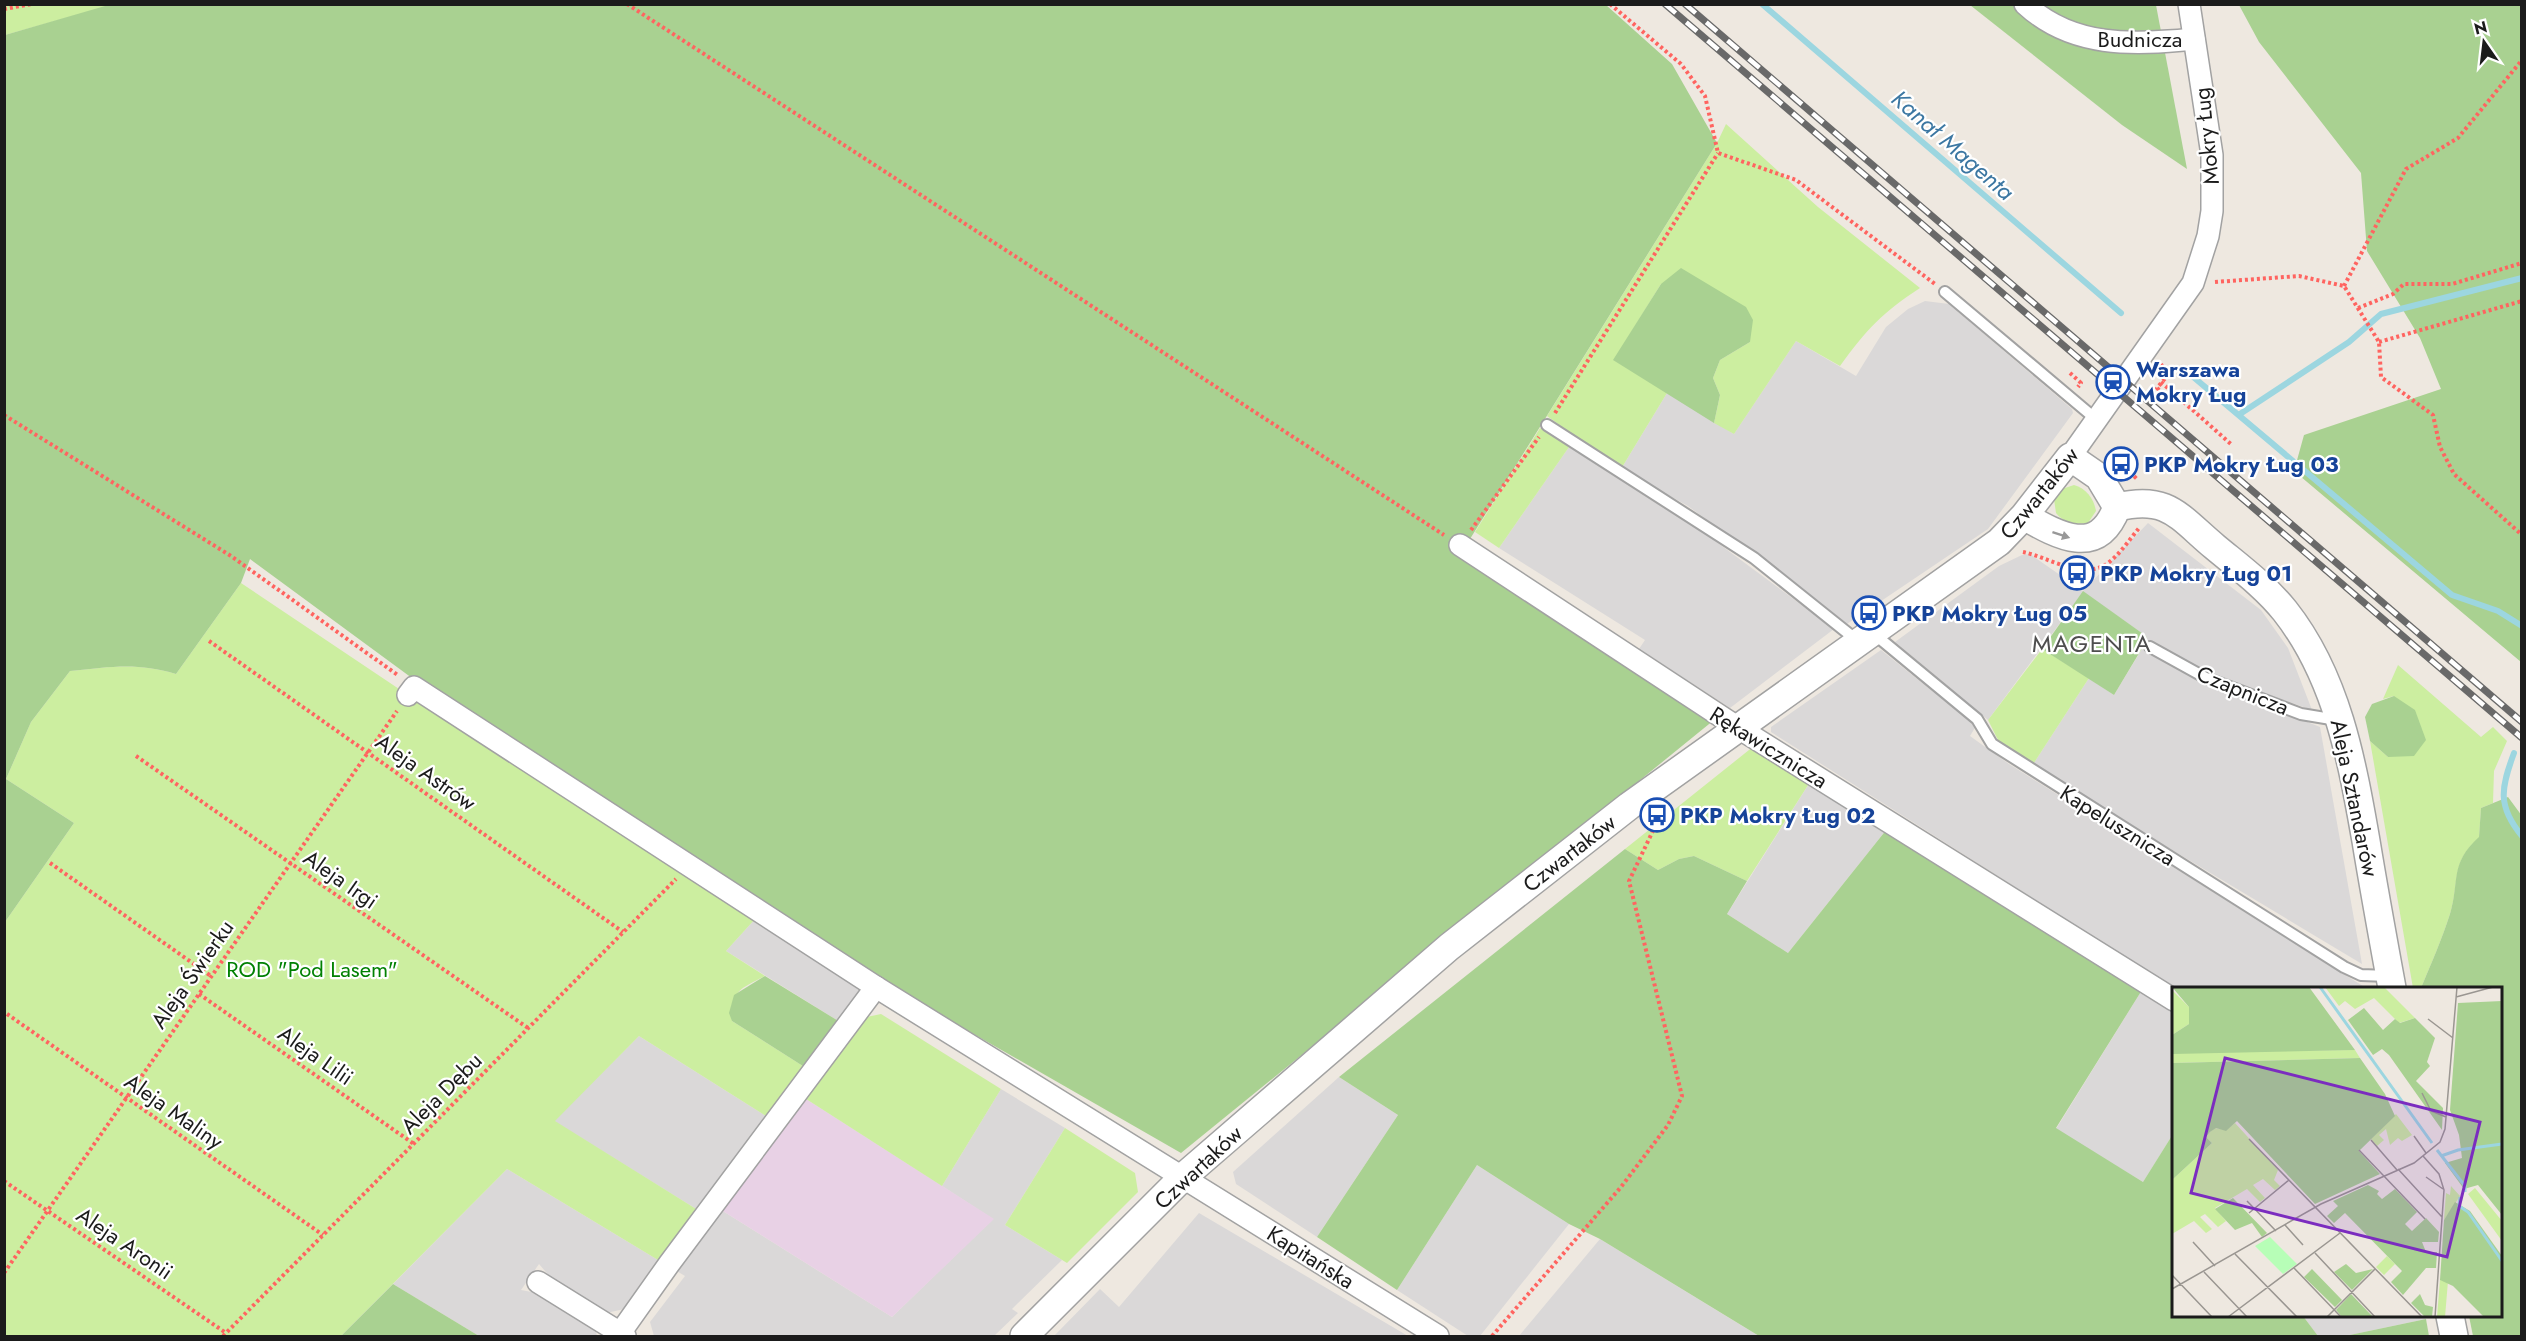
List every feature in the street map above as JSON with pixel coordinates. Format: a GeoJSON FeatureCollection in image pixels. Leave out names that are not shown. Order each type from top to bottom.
{"type":"FeatureCollection","features":[{"type":"Feature","properties":{"kind":"street","name":"Budnicza"},"geometry":{"type":"LineString","coordinates":[[2025,4],[2040,18],[2058,29],[2094,41],[2154,43],[2194,39]]}},
{"type":"Feature","properties":{"kind":"street","name":"Mokry Ług"},"geometry":{"type":"LineString","coordinates":[[2121,386],[2193,283],[2208,236],[2214,180],[2212,155],[2188,4]]}},
{"type":"Feature","properties":{"kind":"street","name":"Czwartaków"},"geometry":{"type":"LineString","coordinates":[[1024,1336],[1184,1177],[1449,947],[1568,852],[1737,727],[1999,543],[2024,516],[2070,457],[2121,386]]}},
{"type":"Feature","properties":{"kind":"street"},"geometry":{"type":"LineString","coordinates":[[2024,516],[2063,537],[2087,538],[2100,532],[2111,521],[2117,507],[2099,477],[2070,457]]}},
{"type":"Feature","properties":{"kind":"street","name":"Aleja Sztandarów"},"geometry":{"type":"LineString","coordinates":[[2117,507],[2137,502],[2163,506],[2257,582],[2286,612],[2314,660],[2341,720],[2350,754],[2391,982]]}},
{"type":"Feature","properties":{"kind":"street","name":"Rękawicznicza"},"geometry":{"type":"LineString","coordinates":[[1460,546],[1737,727],[2172,999]]}},
{"type":"Feature","properties":{"kind":"street","name":"Kapitańska"},"geometry":{"type":"LineString","coordinates":[[411,691],[687,869],[1438,1336]]}},
{"type":"Feature","properties":{"kind":"street"},"geometry":{"type":"LineString","coordinates":[[538,1282],[621,1335],[669,1264],[876,987]]}},
{"type":"Feature","properties":{"kind":"street"},"geometry":{"type":"LineString","coordinates":[[2450,1317],[2454,1336]]}},
{"type":"Feature","properties":{"kind":"lane"},"geometry":{"type":"LineString","coordinates":[[1945,292],[2097,420]]}},
{"type":"Feature","properties":{"kind":"lane","name":"Kapelusznicza"},"geometry":{"type":"LineString","coordinates":[[1547,425],[1754,558],[1977,719],[1992,744],[2043,778],[2344,967],[2361,975],[2391,982]]}},
{"type":"Feature","properties":{"kind":"lane","name":"Czapnicza"},"geometry":{"type":"LineString","coordinates":[[2150,647],[2206,678],[2301,714],[2341,720]]}},
{"type":"Feature","properties":{"kind":"path"},"geometry":{"type":"LineString","coordinates":[[4,9],[32,4]]}},
{"type":"Feature","properties":{"kind":"path"},"geometry":{"type":"LineString","coordinates":[[627,4],[1460,546],[1547,425],[1718,153],[1705,96],[1681,64],[1610,4]]}},
{"type":"Feature","properties":{"kind":"path"},"geometry":{"type":"LineString","coordinates":[[2344,286],[2406,169],[2458,138],[2522,60]]}},
{"type":"Feature","properties":{"kind":"path"},"geometry":{"type":"LineString","coordinates":[[1718,153],[1796,180],[1945,292]]}},
{"type":"Feature","properties":{"kind":"path"},"geometry":{"type":"LineString","coordinates":[[2358,308],[2393,294],[2404,284],[2452,284],[2522,263]]}},
{"type":"Feature","properties":{"kind":"path"},"geometry":{"type":"LineString","coordinates":[[2193,283],[2299,276],[2344,286],[2379,342],[2381,377],[2433,415],[2440,447],[2454,474],[2522,535]]}},
{"type":"Feature","properties":{"kind":"path"},"geometry":{"type":"LineString","coordinates":[[2379,342],[2522,301]]}},
{"type":"Feature","properties":{"kind":"path"},"geometry":{"type":"LineString","coordinates":[[2154,368],[2160,361],[2168,375],[2157,388],[2172,401]]}},
{"type":"Feature","properties":{"kind":"path"},"geometry":{"type":"LineString","coordinates":[[2070,373],[2075,377]]}},
{"type":"Feature","properties":{"kind":"path"},"geometry":{"type":"LineString","coordinates":[[2161,382],[2232,445]]}},
{"type":"Feature","properties":{"kind":"path"},"geometry":{"type":"LineString","coordinates":[[4,415],[231,556],[411,691]]}},
{"type":"Feature","properties":{"kind":"path"},"geometry":{"type":"LineString","coordinates":[[2116,460],[2138,480]]}},
{"type":"Feature","properties":{"kind":"path","name":"Aleja Astrów"},"geometry":{"type":"LineString","coordinates":[[209,641],[623,932]]}},
{"type":"Feature","properties":{"kind":"path","name":"Aleja Świerku"},"geometry":{"type":"LineString","coordinates":[[4,1272],[411,691]]}},
{"type":"Feature","properties":{"kind":"path","name":"Aleja Irgi"},"geometry":{"type":"LineString","coordinates":[[136,756],[528,1028]]}},
{"type":"Feature","properties":{"kind":"path"},"geometry":{"type":"LineString","coordinates":[[1492,1336],[1621,1187],[1668,1125],[1682,1095],[1629,881],[1660,815]]}},
{"type":"Feature","properties":{"kind":"path"},"geometry":{"type":"LineString","coordinates":[[50,863],[211,976]]}},
{"type":"Feature","properties":{"kind":"path","name":"Aleja Dębu"},"geometry":{"type":"LineString","coordinates":[[224,1335],[687,869]]}},
{"type":"Feature","properties":{"kind":"path","name":"Aleja Lilii"},"geometry":{"type":"LineString","coordinates":[[199,994],[414,1144]]}},
{"type":"Feature","properties":{"kind":"path","name":"Aleja Maliny"},"geometry":{"type":"LineString","coordinates":[[7,1014],[323,1235]]}},
{"type":"Feature","properties":{"kind":"path","name":"Aleja Aronii"},"geometry":{"type":"LineString","coordinates":[[4,1181],[224,1335]]}},
{"type":"Feature","properties":{"kind":"shaded area"},"geometry":{"type":"Polygon","coordinates":[[[1925,301],[1949,304],[2072,409],[2073,413],[1988,529],[1847,624],[1688,506],[1621,469],[1667,393],[1734,434],[1796,341],[1856,376],[1886,327],[1908,309],[1925,301]]]}},
{"type":"Feature","properties":{"kind":"shaded area"},"geometry":{"type":"Polygon","coordinates":[[[1569,447],[1680,515],[1834,629],[1730,708],[1639,649],[1645,640],[1499,548],[1569,447]]]}},
{"type":"Feature","properties":{"kind":"shaded area"},"geometry":{"type":"Polygon","coordinates":[[[2148,523],[2261,610],[2288,648],[2312,710],[2216,677],[2147,640],[2146,636],[2083,592],[1988,720],[1895,642],[1999,566],[2022,555],[2030,554],[2083,591],[2148,523]]]}},
{"type":"Feature","properties":{"kind":"shaded area"},"geometry":{"type":"Polygon","coordinates":[[[2142,649],[2198,679],[2320,727],[2362,964],[2032,766],[2089,678],[2114,695],[2142,649]]]}},
{"type":"Feature","properties":{"kind":"shaded area"},"geometry":{"type":"Polygon","coordinates":[[[1881,650],[1976,726],[1970,736],[2009,764],[2364,987],[2172,987],[1771,732],[1771,727],[1881,650]]]}},
{"type":"Feature","properties":{"kind":"shaded area"},"geometry":{"type":"Polygon","coordinates":[[[1810,782],[1887,829],[1788,953],[1727,914],[1810,782]]]}},
{"type":"Feature","properties":{"kind":"shaded area"},"geometry":{"type":"Polygon","coordinates":[[[756,918],[867,987],[840,1022],[726,951],[756,918]]]}},
{"type":"Feature","properties":{"kind":"shaded area"},"geometry":{"type":"Polygon","coordinates":[[[2142,990],[2172,1008],[2172,1136],[2143,1182],[2056,1129],[2142,990]]]}},
{"type":"Feature","properties":{"kind":"shaded area"},"geometry":{"type":"Polygon","coordinates":[[[639,1036],[769,1118],[701,1212],[554,1121],[639,1036]]]}},
{"type":"Feature","properties":{"kind":"shaded area"},"geometry":{"type":"Polygon","coordinates":[[[1339,1077],[1398,1115],[1317,1237],[1236,1184],[1233,1172],[1339,1077]]]}},
{"type":"Feature","properties":{"kind":"shaded area"},"geometry":{"type":"Polygon","coordinates":[[[1001,1089],[1065,1128],[1005,1225],[1062,1260],[1012,1309],[1018,1313],[994,1336],[654,1336],[650,1322],[685,1276],[675,1270],[718,1208],[892,1317],[993,1219],[942,1186],[1001,1089]]]}},
{"type":"Feature","properties":{"kind":"shaded area"},"geometry":{"type":"Polygon","coordinates":[[[803,1097],[994,1219],[892,1317],[718,1208],[803,1097]]]}},
{"type":"Feature","properties":{"kind":"shaded area"},"geometry":{"type":"Polygon","coordinates":[[[1477,1165],[1569,1224],[1480,1336],[1468,1336],[1397,1290],[1477,1165]]]}},
{"type":"Feature","properties":{"kind":"shaded area"},"geometry":{"type":"Polygon","coordinates":[[[507,1169],[663,1263],[629,1308],[606,1313],[551,1278],[539,1264],[521,1290],[542,1294],[595,1327],[597,1336],[479,1336],[393,1284],[507,1169]]]}},
{"type":"Feature","properties":{"kind":"shaded area"},"geometry":{"type":"Polygon","coordinates":[[[1199,1213],[1408,1336],[1054,1336],[1100,1289],[1119,1307],[1199,1213]]]}},
{"type":"Feature","properties":{"kind":"shaded area"},"geometry":{"type":"Polygon","coordinates":[[[1600,1239],[1744,1327],[1759,1336],[1519,1336],[1600,1239]]]}},
{"type":"Feature","properties":{"kind":"shaded area"},"geometry":{"type":"Polygon","coordinates":[[[2304,1317],[2425,1317],[2426,1319],[2345,1336],[2318,1336],[2304,1317]]]}},
{"type":"Feature","properties":{"kind":"green space"},"geometry":{"type":"Polygon","coordinates":[[[5,4],[112,4],[112,5],[5,35],[5,4]]]}},
{"type":"Feature","properties":{"kind":"green space"},"geometry":{"type":"Polygon","coordinates":[[[112,4],[1606,5],[1672,64],[1717,143],[1460,555],[1714,720],[1181,1153],[883,982],[416,681],[250,559],[241,583],[176,674],[136,667],[70,671],[31,722],[6,779],[74,823],[5,922],[5,35],[112,4]]]}},
{"type":"Feature","properties":{"kind":"green space"},"geometry":{"type":"Polygon","coordinates":[[[1970,5],[2156,5],[2187,169],[2122,125],[1970,5]]]}},
{"type":"Feature","properties":{"kind":"green space"},"geometry":{"type":"Polygon","coordinates":[[[2239,5],[2521,5],[2521,662],[2294,471],[2304,435],[2441,389],[2420,338],[2367,251],[2361,173],[2259,42],[2239,5]]]}},
{"type":"Feature","properties":{"kind":"green space"},"geometry":{"type":"Polygon","coordinates":[[[1726,124],[1818,207],[1920,288],[1876,322],[1840,366],[1796,341],[1734,434],[1714,423],[1720,395],[1713,378],[1720,360],[1750,342],[1661,284],[1614,360],[1667,393],[1621,469],[1547,416],[1717,143],[1726,124]]]}},
{"type":"Feature","properties":{"kind":"green space"},"geometry":{"type":"Polygon","coordinates":[[[1681,268],[1746,307],[1753,320],[1750,342],[1720,360],[1713,378],[1720,395],[1714,423],[1613,360],[1661,284],[1681,268]]]}},
{"type":"Feature","properties":{"kind":"green space"},"geometry":{"type":"Polygon","coordinates":[[[1540,428],[1569,447],[1499,548],[1475,532],[1540,428]]]}},
{"type":"Feature","properties":{"kind":"green space"},"geometry":{"type":"Polygon","coordinates":[[[2074,485],[2086,491],[2093,502],[2096,511],[2088,523],[2070,522],[2056,513],[2054,499],[2062,489],[2074,485]]]}},
{"type":"Feature","properties":{"kind":"green space","name":"ROD \"Pod Lasem\""},"geometry":{"type":"Polygon","coordinates":[[[241,583],[496,754],[756,918],[726,951],[765,976],[738,992],[733,1003],[732,1021],[806,1068],[769,1118],[639,1036],[555,1121],[701,1212],[663,1263],[507,1169],[341,1336],[5,1336],[5,922],[74,823],[6,779],[31,722],[70,671],[136,667],[176,674],[241,583]]]}},
{"type":"Feature","properties":{"kind":"green space"},"geometry":{"type":"Polygon","coordinates":[[[2083,591],[2146,636],[2147,640],[2114,695],[2042,649],[2083,591]]]}},
{"type":"Feature","properties":{"kind":"green space"},"geometry":{"type":"Polygon","coordinates":[[[2042,649],[2089,678],[2032,766],[1999,742],[1988,720],[2042,649]]]}},
{"type":"Feature","properties":{"kind":"green space"},"geometry":{"type":"Polygon","coordinates":[[[2398,665],[2481,737],[2493,727],[2507,741],[2494,771],[2493,803],[2481,808],[2479,838],[2470,847],[2460,864],[2450,914],[2421,987],[2413,987],[2370,741],[2388,757],[2394,696],[2383,699],[2398,665]]]}},
{"type":"Feature","properties":{"kind":"green space"},"geometry":{"type":"Polygon","coordinates":[[[2394,696],[2415,710],[2426,740],[2414,756],[2388,757],[2370,741],[2365,717],[2372,704],[2394,696]]]}},
{"type":"Feature","properties":{"kind":"green space"},"geometry":{"type":"Polygon","coordinates":[[[1754,746],[1810,782],[1747,881],[1694,856],[1679,859],[1658,870],[1625,849],[1754,746]]]}},
{"type":"Feature","properties":{"kind":"green space"},"geometry":{"type":"Polygon","coordinates":[[[2508,797],[2522,816],[2521,1336],[2473,1336],[2469,1317],[2502,1317],[2502,987],[2421,987],[2450,914],[2459,865],[2463,856],[2479,837],[2481,808],[2508,797]]]}},
{"type":"Feature","properties":{"kind":"green space"},"geometry":{"type":"Polygon","coordinates":[[[1887,829],[2142,990],[2056,1128],[2143,1182],[2172,1136],[2172,1317],[2304,1317],[2318,1336],[1759,1336],[1600,1239],[1569,1224],[1477,1165],[1397,1290],[1317,1237],[1398,1115],[1339,1077],[1625,849],[1658,870],[1679,859],[1694,856],[1747,881],[1727,914],[1788,953],[1887,829]]]}},
{"type":"Feature","properties":{"kind":"green space"},"geometry":{"type":"Polygon","coordinates":[[[765,976],[840,1022],[806,1068],[732,1021],[729,1013],[734,995],[765,976]]]}},
{"type":"Feature","properties":{"kind":"green space"},"geometry":{"type":"Polygon","coordinates":[[[881,1014],[1001,1089],[942,1186],[803,1097],[862,1018],[881,1014]]]}},
{"type":"Feature","properties":{"kind":"green space"},"geometry":{"type":"Polygon","coordinates":[[[1065,1128],[1135,1173],[1138,1192],[1067,1263],[1005,1225],[1065,1128]]]}},
{"type":"Feature","properties":{"kind":"green space"},"geometry":{"type":"Polygon","coordinates":[[[393,1284],[479,1336],[341,1336],[393,1284]]]}},
{"type":"Feature","properties":{"kind":"green space"},"geometry":{"type":"Polygon","coordinates":[[[2426,1319],[2429,1336],[2345,1336],[2426,1319]]]}},
{"type":"Feature","properties":{"kind":"waterway","name":"Kanał Magenta"},"geometry":{"type":"LineString","coordinates":[[1762,4],[2121,313]]}},
{"type":"Feature","properties":{"kind":"waterway"},"geometry":{"type":"LineString","coordinates":[[2240,414],[2349,342],[2381,314],[2522,278]]}},
{"type":"Feature","properties":{"kind":"waterway","name":"Kanał Magenta"},"geometry":{"type":"LineString","coordinates":[[2185,370],[2452,595],[2498,611],[2522,626]]}},
{"type":"Feature","properties":{"kind":"waterway","name":"Kanał Magenta"},"geometry":{"type":"LineString","coordinates":[[2514,753],[2506,777],[2504,796],[2508,815],[2522,836]]}},
{"type":"Feature","properties":{"kind":"railway"},"geometry":{"type":"LineString","coordinates":[[1665,4],[2522,738]]}},
{"type":"Feature","properties":{"kind":"railway"},"geometry":{"type":"LineString","coordinates":[[1685,4],[2522,722]]}},
{"type":"Feature","properties":{"kind":"place","name":"Warszawa Mokry Ług"},"geometry":{"type":"Point","coordinates":[2113,382]}},
{"type":"Feature","properties":{"kind":"place","name":"PKP Mokry Ług 03"},"geometry":{"type":"Point","coordinates":[2121,464]}},
{"type":"Feature","properties":{"kind":"place","name":"PKP Mokry Ług 01"},"geometry":{"type":"Point","coordinates":[2077,573]}},
{"type":"Feature","properties":{"kind":"place","name":"PKP Mokry Ług 05"},"geometry":{"type":"Point","coordinates":[1869,613]}},
{"type":"Feature","properties":{"kind":"place","name":"PKP Mokry Ług 02"},"geometry":{"type":"Point","coordinates":[1657,815]}},
{"type":"Feature","properties":{"kind":"district","name":"MAGENTA"},"geometry":{"type":"Point","coordinates":[2092,643]}}]}
